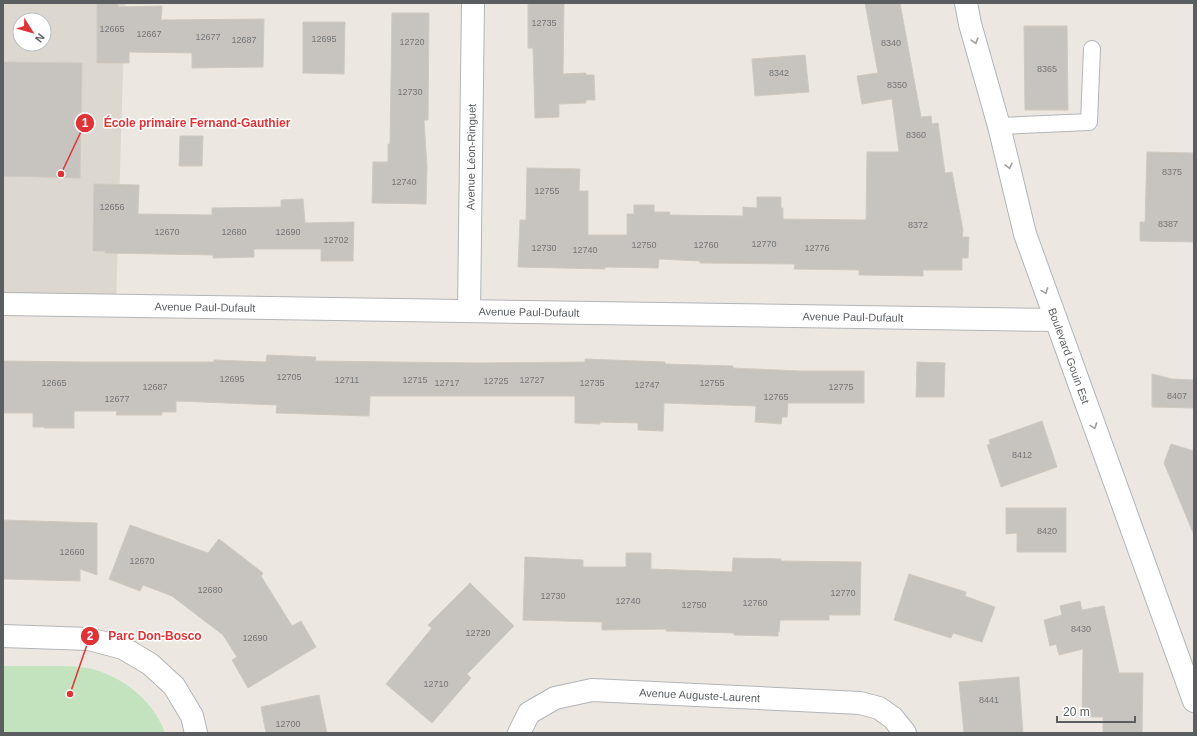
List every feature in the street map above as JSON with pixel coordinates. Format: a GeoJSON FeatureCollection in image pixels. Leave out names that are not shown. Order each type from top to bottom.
{"type":"FeatureCollection","features":[{"type":"Feature","properties":{"kind":"street","name":"Avenue Léon-Ringuet"},"geometry":{"type":"LineString","coordinates":[[469,310],[473,3]]}},
{"type":"Feature","properties":{"kind":"street","name":"Boulevard Gouin Est"},"geometry":{"type":"LineString","coordinates":[[966,3],[970,24],[999,126],[1025,234],[1194,702]]}},
{"type":"Feature","properties":{"kind":"street","name":"Avenue Paul-Dufault"},"geometry":{"type":"LineString","coordinates":[[3,304],[1056,320]]}},
{"type":"Feature","properties":{"kind":"street"},"geometry":{"type":"LineString","coordinates":[[3,636],[89,639],[123,648],[150,664],[174,686],[192,716],[196,733]]}},
{"type":"Feature","properties":{"kind":"street","name":"Avenue Auguste-Laurent"},"geometry":{"type":"LineString","coordinates":[[520,733],[529,713],[555,698],[592,690],[860,703],[879,708],[899,726]]}},
{"type":"Feature","properties":{"kind":"lane"},"geometry":{"type":"LineString","coordinates":[[999,126],[1089,122],[1092,48]]}},
{"type":"Feature","properties":{"kind":"shaded area"},"geometry":{"type":"Polygon","coordinates":[[[3,3],[125,3],[116,305],[3,304],[3,3]]]}},
{"type":"Feature","properties":{"kind":"green space"},"geometry":{"type":"Polygon","coordinates":[[[3,666],[74,666],[107,674],[132,688],[152,708],[165,733],[3,733],[3,666]]]}},
{"type":"Feature","properties":{"kind":"building"},"geometry":{"type":"Polygon","coordinates":[[[97,3],[118,3],[118,7],[162,6],[161,20],[264,19],[263,67],[192,68],[192,53],[129,52],[129,63],[97,63],[97,3]]]}},
{"type":"Feature","properties":{"kind":"building"},"geometry":{"type":"Polygon","coordinates":[[[528,3],[564,3],[563,74],[586,73],[586,75],[594,75],[595,100],[586,100],[586,103],[559,104],[559,117],[535,118],[533,48],[528,48],[528,3]]]}},
{"type":"Feature","properties":{"kind":"building"},"geometry":{"type":"Polygon","coordinates":[[[865,3],[900,3],[921,117],[931,116],[932,124],[938,123],[945,173],[952,172],[963,230],[962,237],[969,237],[968,258],[962,258],[962,270],[923,270],[923,276],[859,275],[859,270],[794,269],[795,264],[700,263],[700,261],[659,259],[658,268],[605,267],[605,269],[518,267],[520,220],[526,220],[527,168],[580,169],[579,191],[588,191],[588,235],[627,235],[627,214],[634,214],[634,205],[654,205],[654,212],[670,212],[669,215],[743,216],[743,207],[757,208],[757,197],[781,197],[783,219],[866,220],[867,152],[899,152],[892,99],[862,104],[857,76],[878,73],[865,3]]]}},
{"type":"Feature","properties":{"kind":"building"},"geometry":{"type":"Polygon","coordinates":[[[392,13],[429,13],[428,120],[424,120],[427,167],[426,204],[372,203],[373,162],[388,162],[388,144],[390,144],[392,13]]]}},
{"type":"Feature","properties":{"kind":"building"},"geometry":{"type":"Polygon","coordinates":[[[303,22],[345,22],[344,74],[303,73],[303,22]]]}},
{"type":"Feature","properties":{"kind":"building"},"geometry":{"type":"Polygon","coordinates":[[[1024,26],[1067,26],[1068,110],[1025,110],[1024,26]]]}},
{"type":"Feature","properties":{"kind":"building"},"geometry":{"type":"Polygon","coordinates":[[[805,55],[809,92],[755,96],[752,59],[805,55]]]}},
{"type":"Feature","properties":{"kind":"building"},"geometry":{"type":"Polygon","coordinates":[[[3,62],[82,63],[80,178],[3,176],[3,62]]]}},
{"type":"Feature","properties":{"kind":"building"},"geometry":{"type":"Polygon","coordinates":[[[180,136],[203,136],[202,166],[179,166],[180,136]]]}},
{"type":"Feature","properties":{"kind":"building"},"geometry":{"type":"Polygon","coordinates":[[[1147,152],[1194,153],[1194,242],[1140,241],[1140,222],[1145,222],[1147,152]]]}},
{"type":"Feature","properties":{"kind":"building"},"geometry":{"type":"Polygon","coordinates":[[[94,184],[139,185],[138,214],[212,215],[212,208],[281,207],[281,200],[303,199],[305,223],[354,222],[353,261],[321,261],[321,249],[254,249],[254,257],[213,258],[213,255],[105,253],[105,251],[93,251],[94,184]]]}},
{"type":"Feature","properties":{"kind":"building"},"geometry":{"type":"Polygon","coordinates":[[[267,355],[316,357],[315,361],[477,363],[585,362],[585,359],[665,362],[665,364],[733,366],[733,368],[800,371],[864,371],[864,403],[788,403],[787,417],[782,417],[781,424],[755,422],[756,406],[664,403],[663,431],[638,430],[638,423],[575,423],[575,396],[370,396],[369,416],[276,413],[277,405],[176,401],[176,412],[162,412],[162,415],[116,415],[117,411],[74,411],[74,428],[33,427],[33,413],[3,413],[3,361],[214,362],[214,360],[266,362],[267,355]]]}},
{"type":"Feature","properties":{"kind":"building"},"geometry":{"type":"Polygon","coordinates":[[[917,362],[945,363],[944,397],[916,397],[917,362]]]}},
{"type":"Feature","properties":{"kind":"building"},"geometry":{"type":"Polygon","coordinates":[[[1152,374],[1172,379],[1194,380],[1194,408],[1152,407],[1152,374]]]}},
{"type":"Feature","properties":{"kind":"building"},"geometry":{"type":"Polygon","coordinates":[[[1042,421],[1057,467],[1001,487],[987,445],[990,444],[989,440],[1042,421]]]}},
{"type":"Feature","properties":{"kind":"building"},"geometry":{"type":"Polygon","coordinates":[[[1171,444],[1194,451],[1194,535],[1164,463],[1171,444]]]}},
{"type":"Feature","properties":{"kind":"building"},"geometry":{"type":"Polygon","coordinates":[[[1006,508],[1066,508],[1066,552],[1017,552],[1017,533],[1006,534],[1006,508]]]}},
{"type":"Feature","properties":{"kind":"building"},"geometry":{"type":"Polygon","coordinates":[[[3,520],[97,523],[97,575],[80,569],[80,581],[3,579],[3,520]]]}},
{"type":"Feature","properties":{"kind":"building"},"geometry":{"type":"Polygon","coordinates":[[[130,525],[208,553],[219,539],[263,573],[261,576],[292,626],[301,621],[316,647],[248,688],[232,660],[237,657],[223,635],[172,596],[143,585],[140,591],[109,579],[130,525]]]}},
{"type":"Feature","properties":{"kind":"building"},"geometry":{"type":"Polygon","coordinates":[[[626,553],[651,553],[651,569],[732,572],[733,558],[781,559],[781,561],[861,562],[860,615],[829,615],[829,620],[780,620],[778,636],[666,631],[666,629],[602,630],[602,622],[523,620],[525,557],[583,560],[583,567],[626,567],[626,553]]]}},
{"type":"Feature","properties":{"kind":"building"},"geometry":{"type":"Polygon","coordinates":[[[909,574],[966,592],[965,596],[995,607],[982,642],[953,633],[951,638],[894,620],[909,574]]]}},
{"type":"Feature","properties":{"kind":"building"},"geometry":{"type":"Polygon","coordinates":[[[470,583],[514,626],[467,674],[471,678],[432,723],[386,684],[432,628],[428,625],[470,583]]]}},
{"type":"Feature","properties":{"kind":"building"},"geometry":{"type":"Polygon","coordinates":[[[1080,601],[1082,610],[1104,606],[1119,673],[1143,673],[1142,733],[1103,733],[1103,717],[1082,717],[1083,649],[1059,655],[1056,644],[1050,646],[1044,620],[1062,615],[1060,606],[1080,601]]]}},
{"type":"Feature","properties":{"kind":"building"},"geometry":{"type":"Polygon","coordinates":[[[1019,677],[1023,733],[964,733],[959,682],[1019,677]]]}},
{"type":"Feature","properties":{"kind":"building"},"geometry":{"type":"Polygon","coordinates":[[[319,695],[327,733],[266,733],[261,707],[319,695]]]}},
{"type":"Feature","properties":{"kind":"place","name":"École primaire Fernand-Gauthier"},"geometry":{"type":"Point","coordinates":[61,174]}},
{"type":"Feature","properties":{"kind":"place","name":"Parc Don-Bosco"},"geometry":{"type":"Point","coordinates":[70,694]}}]}
